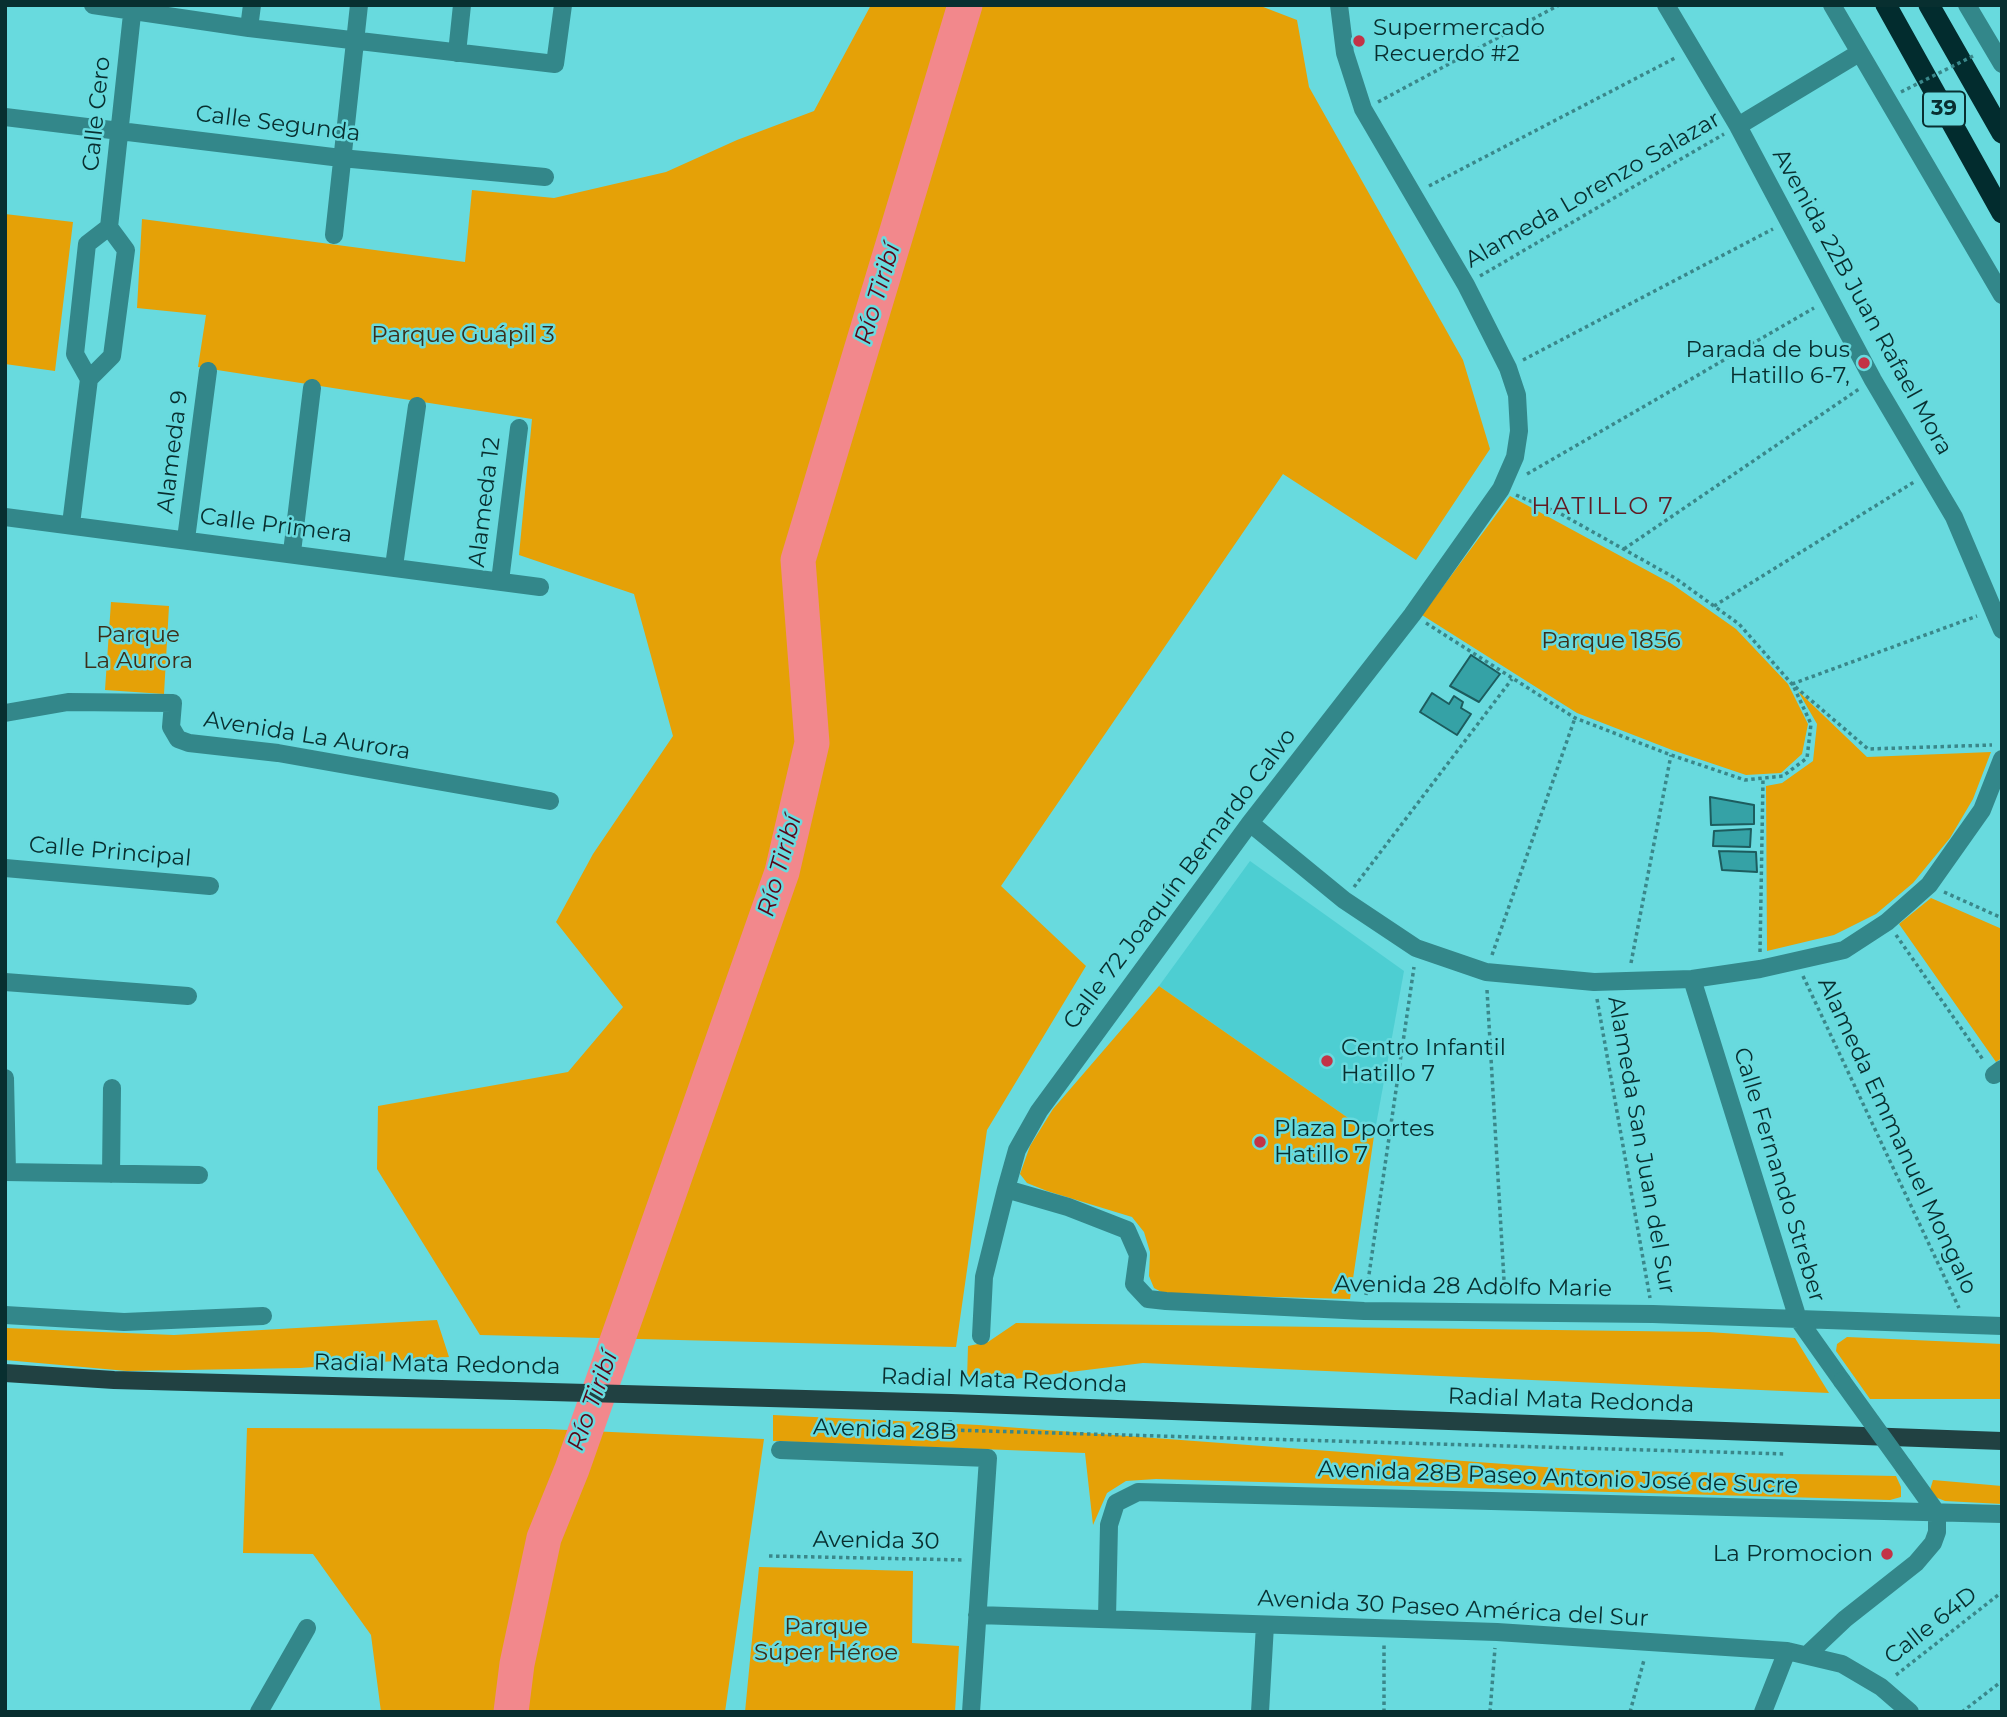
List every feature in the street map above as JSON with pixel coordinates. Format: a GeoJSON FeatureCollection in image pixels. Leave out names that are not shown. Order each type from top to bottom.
{"type":"FeatureCollection","features":[{"type":"Feature","properties":{"kind":"highway","name":"39"},"geometry":{"type":"LineString","coordinates":[[1886,5],[2002,213]]}},
{"type":"Feature","properties":{"kind":"highway","name":"39"},"geometry":{"type":"LineString","coordinates":[[1929,5],[2002,133]]}},
{"type":"Feature","properties":{"kind":"main road","name":"Radial Mata Redonda"},"geometry":{"type":"LineString","coordinates":[[5,1373],[114,1380],[925,1402],[2002,1441]]}},
{"type":"Feature","properties":{"kind":"street"},"geometry":{"type":"LineString","coordinates":[[93,5],[133,8],[248,28],[555,64],[563,5]]}},
{"type":"Feature","properties":{"kind":"street"},"geometry":{"type":"LineString","coordinates":[[248,28],[252,5]]}},
{"type":"Feature","properties":{"kind":"street"},"geometry":{"type":"LineString","coordinates":[[334,234],[359,5]]}},
{"type":"Feature","properties":{"kind":"street"},"geometry":{"type":"LineString","coordinates":[[457,53],[462,5]]}},
{"type":"Feature","properties":{"kind":"street","name":"Calle 72 Joaquín Bernardo Calvo"},"geometry":{"type":"LineString","coordinates":[[981,1336],[984,1277],[1006,1189],[1017,1150],[1039,1111],[1250,823],[1412,615],[1501,489],[1515,457],[1519,431],[1517,395],[1508,368],[1415,193],[1363,109],[1345,53],[1339,5]]}},
{"type":"Feature","properties":{"kind":"street","name":"Avenida 22B Juan Rafael Mora"},"geometry":{"type":"LineString","coordinates":[[1666,5],[1738,126],[1873,380],[1954,517],[2002,630]]}},
{"type":"Feature","properties":{"kind":"street"},"geometry":{"type":"LineString","coordinates":[[1832,5],[2002,295]]}},
{"type":"Feature","properties":{"kind":"street"},"geometry":{"type":"LineString","coordinates":[[1967,5],[2002,64]]}},
{"type":"Feature","properties":{"kind":"street","name":"Calle Cero"},"geometry":{"type":"LineString","coordinates":[[109,227],[133,8]]}},
{"type":"Feature","properties":{"kind":"street"},"geometry":{"type":"LineString","coordinates":[[1738,126],[1859,53]]}},
{"type":"Feature","properties":{"kind":"street","name":"Calle Segunda"},"geometry":{"type":"LineString","coordinates":[[5,117],[121,129],[341,158],[545,177]]}},
{"type":"Feature","properties":{"kind":"street"},"geometry":{"type":"LineString","coordinates":[[71,524],[89,379],[75,354],[88,244],[109,227],[125,250],[112,356],[89,379]]}},
{"type":"Feature","properties":{"kind":"street","name":"Alameda 9"},"geometry":{"type":"LineString","coordinates":[[186,539],[208,371]]}},
{"type":"Feature","properties":{"kind":"street"},"geometry":{"type":"LineString","coordinates":[[292,552],[313,388]]}},
{"type":"Feature","properties":{"kind":"street"},"geometry":{"type":"LineString","coordinates":[[394,566],[416,407]]}},
{"type":"Feature","properties":{"kind":"street","name":"Alameda 12"},"geometry":{"type":"LineString","coordinates":[[500,581],[519,428]]}},
{"type":"Feature","properties":{"kind":"street","name":"Calle Primera"},"geometry":{"type":"LineString","coordinates":[[5,517],[292,552],[540,587]]}},
{"type":"Feature","properties":{"kind":"street","name":"Avenida La Aurora"},"geometry":{"type":"LineString","coordinates":[[5,713],[68,702],[173,703],[171,727],[178,739],[190,743],[278,753],[550,802]]}},
{"type":"Feature","properties":{"kind":"street"},"geometry":{"type":"LineString","coordinates":[[1250,823],[1344,900],[1416,948],[1486,972],[1594,982],[1692,979],[1760,969],[1844,950],[1887,922],[1930,885],[1982,810],[2002,758]]}},
{"type":"Feature","properties":{"kind":"street","name":"Calle Principal"},"geometry":{"type":"LineString","coordinates":[[5,867],[209,886]]}},
{"type":"Feature","properties":{"kind":"street","name":"Calle Fernando Streber"},"geometry":{"type":"LineString","coordinates":[[1692,979],[1798,1320],[1937,1513]]}},
{"type":"Feature","properties":{"kind":"street"},"geometry":{"type":"LineString","coordinates":[[5,982],[188,996]]}},
{"type":"Feature","properties":{"kind":"street"},"geometry":{"type":"LineString","coordinates":[[5,1078],[6,1172],[199,1175]]}},
{"type":"Feature","properties":{"kind":"street"},"geometry":{"type":"LineString","coordinates":[[111,1174],[112,1088]]}},
{"type":"Feature","properties":{"kind":"street","name":"Avenida 28 Adolfo Marie"},"geometry":{"type":"LineString","coordinates":[[1006,1189],[1127,1230],[1138,1255],[1134,1284],[1148,1299],[1364,1311],[1653,1314],[2002,1326]]}},
{"type":"Feature","properties":{"kind":"street"},"geometry":{"type":"LineString","coordinates":[[5,1315],[124,1322],[263,1315]]}},
{"type":"Feature","properties":{"kind":"street","name":"Avenida 28B"},"geometry":{"type":"LineString","coordinates":[[780,1450],[988,1458],[981,1560]]}},
{"type":"Feature","properties":{"kind":"street","name":"Avenida 28B Paseo Antonio José de Sucre"},"geometry":{"type":"LineString","coordinates":[[1107,1618],[1109,1525],[1116,1503],[1138,1492],[2002,1514]]}},
{"type":"Feature","properties":{"kind":"street"},"geometry":{"type":"LineString","coordinates":[[1808,1654],[1845,1619],[1916,1563],[1933,1543],[1937,1531],[1937,1513]]}},
{"type":"Feature","properties":{"kind":"street"},"geometry":{"type":"LineString","coordinates":[[971,1712],[981,1560]]}},
{"type":"Feature","properties":{"kind":"street","name":"Avenida 30 Paseo América del Sur"},"geometry":{"type":"LineString","coordinates":[[977,1615],[1497,1632],[1787,1651],[1842,1664],[1881,1687],[1910,1712]]}},
{"type":"Feature","properties":{"kind":"street"},"geometry":{"type":"LineString","coordinates":[[1260,1712],[1265,1625]]}},
{"type":"Feature","properties":{"kind":"street"},"geometry":{"type":"LineString","coordinates":[[259,1712],[307,1628]]}},
{"type":"Feature","properties":{"kind":"street"},"geometry":{"type":"LineString","coordinates":[[1763,1712],[1787,1651]]}},
{"type":"Feature","properties":{"kind":"path"},"geometry":{"type":"LineString","coordinates":[[1363,109],[1559,5]]}},
{"type":"Feature","properties":{"kind":"path"},"geometry":{"type":"LineString","coordinates":[[1415,193],[1692,49]]}},
{"type":"Feature","properties":{"kind":"path"},"geometry":{"type":"LineString","coordinates":[[1901,92],[1972,56]]}},
{"type":"Feature","properties":{"kind":"path","name":"Alameda Lorenzo Salazar"},"geometry":{"type":"LineString","coordinates":[[1466,285],[1738,126]]}},
{"type":"Feature","properties":{"kind":"path"},"geometry":{"type":"LineString","coordinates":[[1508,368],[1787,221]]}},
{"type":"Feature","properties":{"kind":"path"},"geometry":{"type":"LineString","coordinates":[[1501,489],[1831,298]]}},
{"type":"Feature","properties":{"kind":"path"},"geometry":{"type":"LineString","coordinates":[[1623,549],[1873,380]]}},
{"type":"Feature","properties":{"kind":"path"},"geometry":{"type":"LineString","coordinates":[[1714,606],[1928,473]]}},
{"type":"Feature","properties":{"kind":"path"},"geometry":{"type":"LineString","coordinates":[[1501,489],[1560,514],[1675,578],[1739,624],[1792,684],[1868,749],[2002,744]]}},
{"type":"Feature","properties":{"kind":"path"},"geometry":{"type":"LineString","coordinates":[[1792,684],[1994,610]]}},
{"type":"Feature","properties":{"kind":"path"},"geometry":{"type":"LineString","coordinates":[[1412,615],[1575,718],[1745,780],[1783,776],[1807,758],[1811,724],[1792,684]]}},
{"type":"Feature","properties":{"kind":"path"},"geometry":{"type":"LineString","coordinates":[[1344,900],[1512,679]]}},
{"type":"Feature","properties":{"kind":"path"},"geometry":{"type":"LineString","coordinates":[[1506,1313],[1486,972],[1575,718]]}},
{"type":"Feature","properties":{"kind":"path"},"geometry":{"type":"LineString","coordinates":[[1628,983],[1671,755]]}},
{"type":"Feature","properties":{"kind":"path"},"geometry":{"type":"LineString","coordinates":[[1760,969],[1763,779]]}},
{"type":"Feature","properties":{"kind":"path"},"geometry":{"type":"LineString","coordinates":[[1930,885],[2002,918]]}},
{"type":"Feature","properties":{"kind":"path"},"geometry":{"type":"LineString","coordinates":[[1887,922],[1998,1072]]}},
{"type":"Feature","properties":{"kind":"path"},"geometry":{"type":"LineString","coordinates":[[1364,1311],[1416,948]]}},
{"type":"Feature","properties":{"kind":"path","name":"Alameda Emmanuel Mongalo"},"geometry":{"type":"LineString","coordinates":[[1796,962],[1967,1325]]}},
{"type":"Feature","properties":{"kind":"path","name":"Alameda San Juan del Sur"},"geometry":{"type":"LineString","coordinates":[[1594,982],[1653,1314]]}},
{"type":"Feature","properties":{"kind":"path"},"geometry":{"type":"LineString","coordinates":[[951,1403],[950,1430],[1788,1454]]}},
{"type":"Feature","properties":{"kind":"path","name":"Avenida 30"},"geometry":{"type":"LineString","coordinates":[[769,1556],[981,1560]]}},
{"type":"Feature","properties":{"kind":"path","name":"Calle 64D"},"geometry":{"type":"LineString","coordinates":[[1881,1687],[2002,1592]]}},
{"type":"Feature","properties":{"kind":"path"},"geometry":{"type":"LineString","coordinates":[[1384,1628],[1384,1712]]}},
{"type":"Feature","properties":{"kind":"path"},"geometry":{"type":"LineString","coordinates":[[1490,1712],[1497,1632]]}},
{"type":"Feature","properties":{"kind":"path"},"geometry":{"type":"LineString","coordinates":[[1630,1712],[1649,1642]]}},
{"type":"Feature","properties":{"kind":"path"},"geometry":{"type":"LineString","coordinates":[[1962,1712],[2002,1681]]}},
{"type":"Feature","properties":{"kind":"shaded area","name":"Centro Infantil Hatillo 7"},"geometry":{"type":"Polygon","coordinates":[[[1250,861],[1404,971],[1374,1136],[1159,986],[1250,861]]]}},
{"type":"Feature","properties":{"kind":"green space","name":"Parque Guápil 3"},"geometry":{"type":"Polygon","coordinates":[[[871,5],[1258,5],[1297,20],[1309,87],[1463,360],[1490,449],[1416,560],[1283,474],[1001,886],[1086,966],[987,1130],[956,1347],[480,1335],[377,1169],[378,1106],[568,1072],[623,1007],[556,922],[593,854],[673,736],[634,594],[519,555],[532,419],[198,367],[206,315],[137,308],[142,219],[465,262],[472,190],[554,198],[666,172],[737,140],[814,111],[871,5]]]}},
{"type":"Feature","properties":{"kind":"green space"},"geometry":{"type":"Polygon","coordinates":[[[5,214],[73,222],[55,371],[5,364],[5,214]]]}},
{"type":"Feature","properties":{"kind":"green space","name":"Parque 1856"},"geometry":{"type":"Polygon","coordinates":[[[1510,496],[1672,584],[1736,629],[1788,684],[1808,724],[1802,754],[1781,773],[1746,775],[1672,750],[1577,713],[1422,615],[1510,496]]]}},
{"type":"Feature","properties":{"kind":"green space","name":"Parque La Aurora"},"geometry":{"type":"Polygon","coordinates":[[[111,602],[169,606],[164,694],[105,690],[111,602]]]}},
{"type":"Feature","properties":{"kind":"green space"},"geometry":{"type":"Polygon","coordinates":[[[1798,691],[1867,757],[1991,752],[1973,799],[1950,838],[1913,883],[1876,914],[1834,935],[1767,951],[1766,786],[1782,783],[1813,761],[1817,724],[1798,691]]]}},
{"type":"Feature","properties":{"kind":"green space"},"geometry":{"type":"Polygon","coordinates":[[[1931,898],[2002,929],[2002,1058],[1996,1062],[1899,924],[1931,898]]]}},
{"type":"Feature","properties":{"kind":"green space"},"geometry":{"type":"Polygon","coordinates":[[[1159,986],[1374,1136],[1350,1299],[1165,1294],[1154,1288],[1149,1276],[1150,1252],[1144,1232],[1132,1217],[1047,1191],[1027,1183],[1020,1174],[1030,1146],[1053,1109],[1159,986]]]}},
{"type":"Feature","properties":{"kind":"green space"},"geometry":{"type":"Polygon","coordinates":[[[437,1320],[449,1357],[300,1368],[127,1371],[5,1360],[5,1328],[174,1335],[437,1320]]]}},
{"type":"Feature","properties":{"kind":"green space"},"geometry":{"type":"Polygon","coordinates":[[[1016,1323],[1709,1332],[1795,1338],[1829,1393],[1143,1363],[1014,1379],[967,1380],[968,1346],[988,1342],[1016,1323]]]}},
{"type":"Feature","properties":{"kind":"green space"},"geometry":{"type":"Polygon","coordinates":[[[1847,1337],[2002,1344],[2002,1399],[1870,1399],[1836,1351],[1837,1344],[1847,1337]]]}},
{"type":"Feature","properties":{"kind":"green space"},"geometry":{"type":"Polygon","coordinates":[[[773,1415],[979,1425],[1585,1470],[1896,1476],[1901,1487],[1901,1497],[1890,1500],[1156,1479],[1126,1481],[1107,1493],[1093,1525],[1085,1453],[773,1441],[773,1415]]]}},
{"type":"Feature","properties":{"kind":"green space"},"geometry":{"type":"Polygon","coordinates":[[[247,1428],[546,1429],[764,1439],[725,1712],[381,1712],[371,1635],[313,1554],[243,1553],[247,1428]]]}},
{"type":"Feature","properties":{"kind":"green space"},"geometry":{"type":"Polygon","coordinates":[[[1933,1480],[2002,1486],[2002,1504],[1945,1501],[1935,1497],[1930,1490],[1933,1480]]]}},
{"type":"Feature","properties":{"kind":"green space","name":"Parque Súper Héroe"},"geometry":{"type":"Polygon","coordinates":[[[759,1567],[913,1571],[912,1643],[959,1646],[955,1712],[745,1712],[759,1567]]]}},
{"type":"Feature","properties":{"kind":"building"},"geometry":{"type":"Polygon","coordinates":[[[1471,655],[1500,674],[1479,702],[1450,686],[1471,655]]]}},
{"type":"Feature","properties":{"kind":"building"},"geometry":{"type":"Polygon","coordinates":[[[1432,693],[1449,704],[1454,696],[1463,702],[1461,708],[1471,714],[1457,735],[1420,712],[1432,693]]]}},
{"type":"Feature","properties":{"kind":"building"},"geometry":{"type":"Polygon","coordinates":[[[1710,797],[1754,805],[1754,824],[1711,825],[1710,797]]]}},
{"type":"Feature","properties":{"kind":"building"},"geometry":{"type":"Polygon","coordinates":[[[1751,829],[1750,847],[1713,846],[1714,831],[1751,829]]]}},
{"type":"Feature","properties":{"kind":"building"},"geometry":{"type":"Polygon","coordinates":[[[1719,851],[1756,852],[1757,872],[1722,870],[1719,851]]]}},
{"type":"Feature","properties":{"kind":"waterway","name":"Río Tiribí"},"geometry":{"type":"LineString","coordinates":[[511,1712],[517,1664],[544,1538],[572,1469],[782,872],[812,743],[798,560],[965,5]]}},
{"type":"Feature","properties":{"kind":"place","name":"Supermercado Recuerdo #2"},"geometry":{"type":"Point","coordinates":[1359,41]}},
{"type":"Feature","properties":{"kind":"place","name":"Parada de bus Hatillo 6-7,"},"geometry":{"type":"Point","coordinates":[1864,363]}},
{"type":"Feature","properties":{"kind":"place","name":"Centro Infantil Hatillo 7"},"geometry":{"type":"Point","coordinates":[1327,1061]}},
{"type":"Feature","properties":{"kind":"place","name":"Plaza Dportes Hatillo 7"},"geometry":{"type":"Point","coordinates":[1260,1142]}},
{"type":"Feature","properties":{"kind":"place","name":"La Promocion"},"geometry":{"type":"Point","coordinates":[1887,1554]}},
{"type":"Feature","properties":{"kind":"district","name":"HATILLO 7"},"geometry":{"type":"Point","coordinates":[1603,507]}}]}
